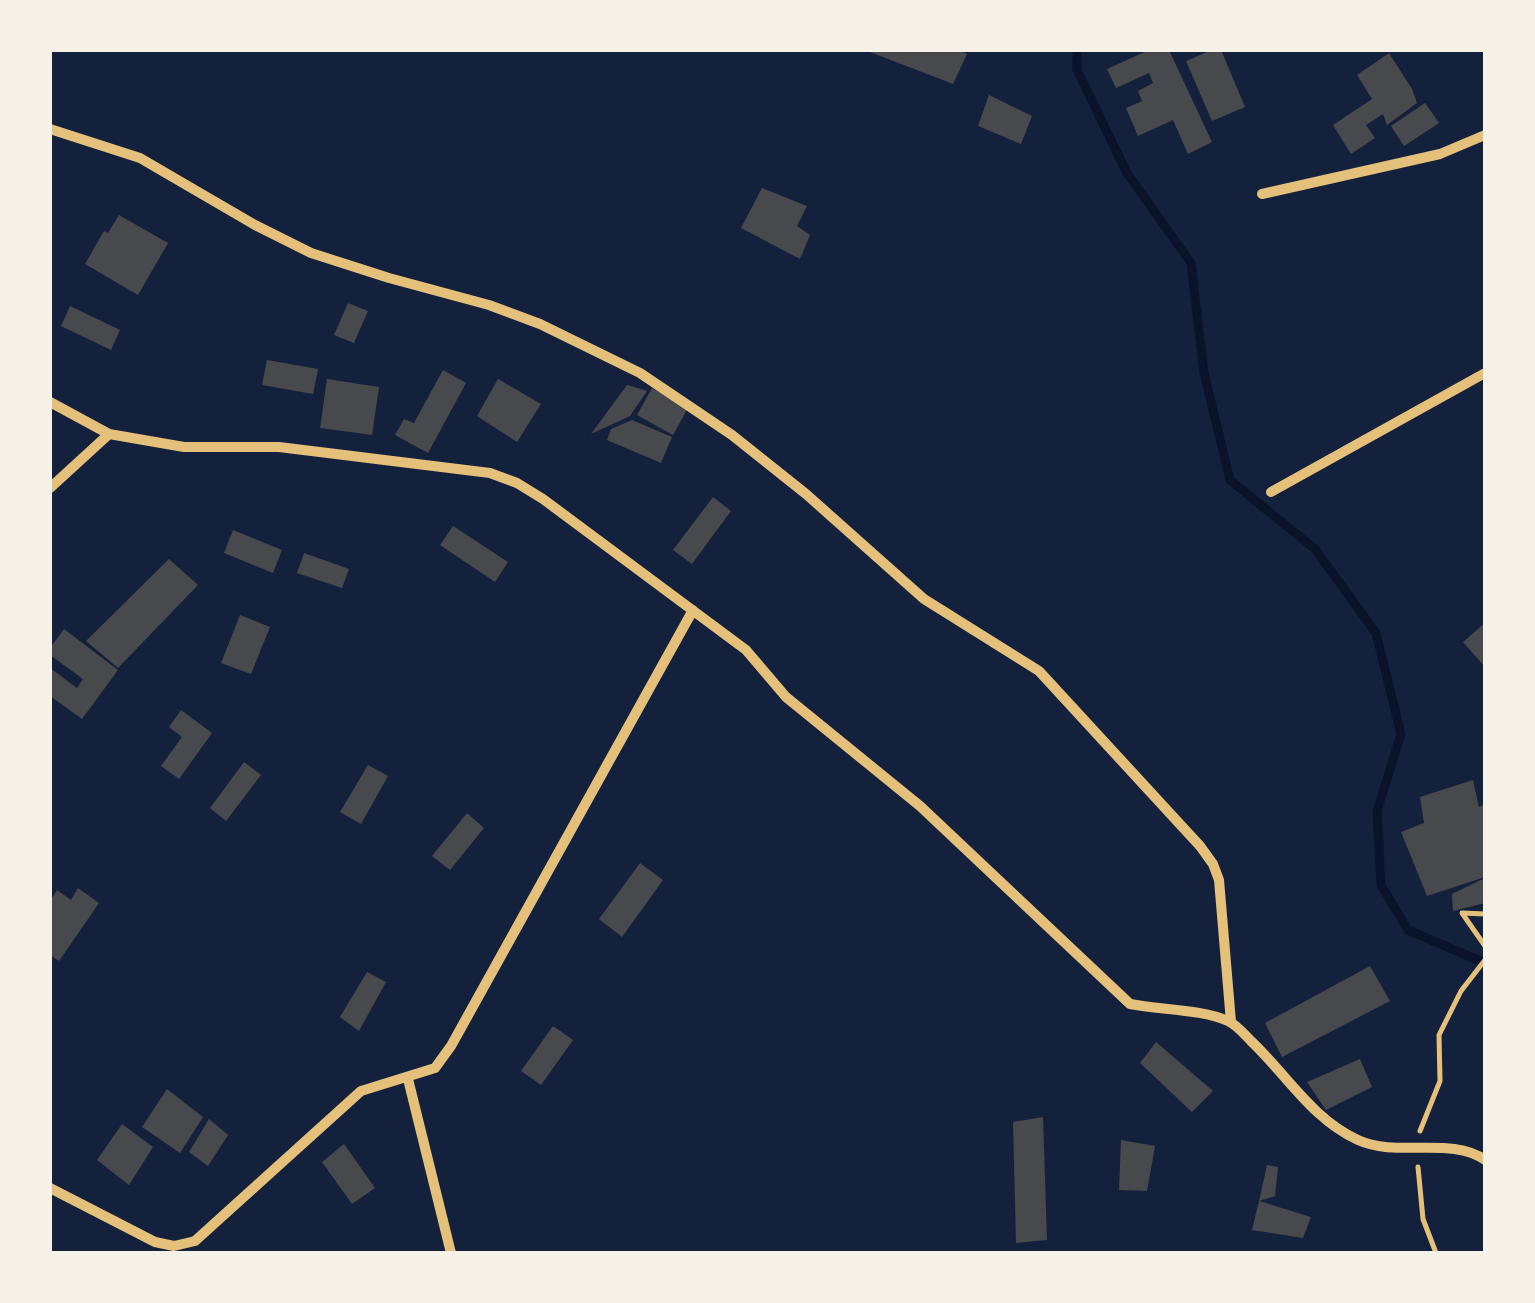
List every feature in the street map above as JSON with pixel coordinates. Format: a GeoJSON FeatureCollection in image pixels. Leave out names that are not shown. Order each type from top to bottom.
{"type":"FeatureCollection","features":[{"type":"Feature","properties":{"kind":"street"},"geometry":{"type":"LineString","coordinates":[[50,129],[140,158],[254,225],[312,253],[540,324],[640,374],[732,435],[924,598],[1039,672],[1200,846],[1219,880],[1231,1022]]}},
{"type":"Feature","properties":{"kind":"street"},"geometry":{"type":"LineString","coordinates":[[1262,194],[1440,154],[1485,135]]}},
{"type":"Feature","properties":{"kind":"street"},"geometry":{"type":"LineString","coordinates":[[1272,492],[1485,374]]}},
{"type":"Feature","properties":{"kind":"street"},"geometry":{"type":"LineString","coordinates":[[50,402],[110,434],[184,447],[280,447],[490,473],[517,482],[746,650],[786,698],[920,806],[1130,1004],[1200,1012],[1231,1022],[1307,1104],[1359,1140],[1390,1150],[1454,1149],[1485,1160]]}},
{"type":"Feature","properties":{"kind":"street"},"geometry":{"type":"LineString","coordinates":[[50,488],[110,434]]}},
{"type":"Feature","properties":{"kind":"street"},"geometry":{"type":"LineString","coordinates":[[50,1188],[177,1250],[196,1242],[361,1092],[435,1068],[451,1046],[694,610]]}},
{"type":"Feature","properties":{"kind":"street"},"geometry":{"type":"LineString","coordinates":[[408,1078],[451,1253]]}},
{"type":"Feature","properties":{"kind":"path"},"geometry":{"type":"LineString","coordinates":[[1485,914],[1462,913],[1485,946]]}},
{"type":"Feature","properties":{"kind":"path"},"geometry":{"type":"LineString","coordinates":[[1436,1253],[1423,1219],[1417,1172],[1420,1130],[1440,1081],[1440,1036],[1461,990],[1485,960]]}},
{"type":"Feature","properties":{"kind":"building"},"geometry":{"type":"Polygon","coordinates":[[[865,50],[959,50],[967,54],[953,84],[865,50]]]}},
{"type":"Feature","properties":{"kind":"building"},"geometry":{"type":"Polygon","coordinates":[[[1149,50],[1169,50],[1212,142],[1188,154],[1173,120],[1138,136],[1126,108],[1142,101],[1138,91],[1153,83],[1149,73],[1116,88],[1107,69],[1149,50]]]}},
{"type":"Feature","properties":{"kind":"building"},"geometry":{"type":"Polygon","coordinates":[[[1221,50],[1245,107],[1212,121],[1186,61],[1221,50]]]}},
{"type":"Feature","properties":{"kind":"building"},"geometry":{"type":"Polygon","coordinates":[[[1389,53],[1417,103],[1387,125],[1383,114],[1366,125],[1375,138],[1351,154],[1333,125],[1372,99],[1357,75],[1389,53]]]}},
{"type":"Feature","properties":{"kind":"building"},"geometry":{"type":"Polygon","coordinates":[[[989,95],[1032,116],[1021,144],[978,126],[989,95]]]}},
{"type":"Feature","properties":{"kind":"building"},"geometry":{"type":"Polygon","coordinates":[[[1425,103],[1439,123],[1404,146],[1391,126],[1425,103]]]}},
{"type":"Feature","properties":{"kind":"building"},"geometry":{"type":"Polygon","coordinates":[[[762,188],[807,206],[797,226],[810,235],[800,259],[741,228],[762,188]]]}},
{"type":"Feature","properties":{"kind":"building"},"geometry":{"type":"Polygon","coordinates":[[[119,215],[168,243],[138,295],[85,264],[104,231],[108,233],[119,215]]]}},
{"type":"Feature","properties":{"kind":"building"},"geometry":{"type":"Polygon","coordinates":[[[348,303],[368,311],[354,343],[334,335],[348,303]]]}},
{"type":"Feature","properties":{"kind":"building"},"geometry":{"type":"Polygon","coordinates":[[[70,306],[120,330],[111,350],[61,326],[70,306]]]}},
{"type":"Feature","properties":{"kind":"building"},"geometry":{"type":"Polygon","coordinates":[[[267,360],[318,369],[313,394],[262,385],[267,360]]]}},
{"type":"Feature","properties":{"kind":"building"},"geometry":{"type":"Polygon","coordinates":[[[443,370],[466,383],[428,453],[395,435],[404,419],[414,423],[443,370]]]}},
{"type":"Feature","properties":{"kind":"building"},"geometry":{"type":"Polygon","coordinates":[[[327,379],[379,387],[372,435],[320,428],[327,379]]]}},
{"type":"Feature","properties":{"kind":"building"},"geometry":{"type":"Polygon","coordinates":[[[498,379],[541,404],[517,442],[477,416],[498,379]]]}},
{"type":"Feature","properties":{"kind":"building"},"geometry":{"type":"Polygon","coordinates":[[[627,385],[647,391],[630,416],[591,434],[627,385]]]}},
{"type":"Feature","properties":{"kind":"building"},"geometry":{"type":"Polygon","coordinates":[[[652,388],[688,408],[673,435],[637,415],[652,388]]]}},
{"type":"Feature","properties":{"kind":"building"},"geometry":{"type":"Polygon","coordinates":[[[632,420],[672,437],[661,463],[607,440],[611,429],[632,420]]]}},
{"type":"Feature","properties":{"kind":"building"},"geometry":{"type":"Polygon","coordinates":[[[713,497],[731,511],[692,564],[673,550],[713,497]]]}},
{"type":"Feature","properties":{"kind":"building"},"geometry":{"type":"Polygon","coordinates":[[[453,526],[508,562],[495,582],[440,545],[453,526]]]}},
{"type":"Feature","properties":{"kind":"building"},"geometry":{"type":"Polygon","coordinates":[[[233,530],[282,550],[273,573],[224,553],[233,530]]]}},
{"type":"Feature","properties":{"kind":"building"},"geometry":{"type":"Polygon","coordinates":[[[304,553],[349,569],[342,588],[297,573],[304,553]]]}},
{"type":"Feature","properties":{"kind":"building"},"geometry":{"type":"Polygon","coordinates":[[[169,559],[198,585],[118,668],[86,641],[169,559]]]}},
{"type":"Feature","properties":{"kind":"building"},"geometry":{"type":"Polygon","coordinates":[[[240,615],[270,627],[251,674],[221,663],[240,615]]]}},
{"type":"Feature","properties":{"kind":"building"},"geometry":{"type":"Polygon","coordinates":[[[1485,623],[1485,667],[1463,642],[1485,623]]]}},
{"type":"Feature","properties":{"kind":"building"},"geometry":{"type":"Polygon","coordinates":[[[64,629],[118,670],[82,719],[50,696],[50,668],[77,688],[83,679],[50,655],[50,648],[64,629]]]}},
{"type":"Feature","properties":{"kind":"building"},"geometry":{"type":"Polygon","coordinates":[[[181,710],[212,733],[179,779],[161,766],[182,737],[169,727],[181,710]]]}},
{"type":"Feature","properties":{"kind":"building"},"geometry":{"type":"Polygon","coordinates":[[[244,762],[261,775],[226,821],[210,808],[244,762]]]}},
{"type":"Feature","properties":{"kind":"building"},"geometry":{"type":"Polygon","coordinates":[[[368,765],[388,776],[361,824],[340,812],[368,765]]]}},
{"type":"Feature","properties":{"kind":"building"},"geometry":{"type":"Polygon","coordinates":[[[1473,780],[1479,807],[1485,804],[1485,877],[1427,896],[1401,832],[1424,823],[1420,797],[1473,780]]]}},
{"type":"Feature","properties":{"kind":"building"},"geometry":{"type":"Polygon","coordinates":[[[467,813],[484,828],[450,870],[432,856],[467,813]]]}},
{"type":"Feature","properties":{"kind":"building"},"geometry":{"type":"Polygon","coordinates":[[[640,863],[663,880],[622,937],[599,919],[640,863]]]}},
{"type":"Feature","properties":{"kind":"building"},"geometry":{"type":"Polygon","coordinates":[[[1485,878],[1485,903],[1453,911],[1452,894],[1485,878]]]}},
{"type":"Feature","properties":{"kind":"building"},"geometry":{"type":"Polygon","coordinates":[[[78,888],[99,903],[59,961],[50,955],[50,901],[57,890],[71,900],[78,888]]]}},
{"type":"Feature","properties":{"kind":"building"},"geometry":{"type":"Polygon","coordinates":[[[1370,966],[1390,1001],[1282,1057],[1265,1023],[1370,966]]]}},
{"type":"Feature","properties":{"kind":"building"},"geometry":{"type":"Polygon","coordinates":[[[367,972],[386,982],[359,1031],[340,1017],[367,972]]]}},
{"type":"Feature","properties":{"kind":"building"},"geometry":{"type":"Polygon","coordinates":[[[553,1026],[573,1040],[541,1085],[521,1071],[553,1026]]]}},
{"type":"Feature","properties":{"kind":"building"},"geometry":{"type":"Polygon","coordinates":[[[1156,1042],[1213,1091],[1192,1112],[1140,1063],[1156,1042]]]}},
{"type":"Feature","properties":{"kind":"building"},"geometry":{"type":"Polygon","coordinates":[[[1360,1059],[1372,1087],[1326,1110],[1307,1082],[1360,1059]]]}},
{"type":"Feature","properties":{"kind":"building"},"geometry":{"type":"Polygon","coordinates":[[[167,1089],[203,1117],[180,1153],[142,1127],[167,1089]]]}},
{"type":"Feature","properties":{"kind":"building"},"geometry":{"type":"Polygon","coordinates":[[[1043,1117],[1047,1240],[1016,1243],[1013,1122],[1043,1117]]]}},
{"type":"Feature","properties":{"kind":"building"},"geometry":{"type":"Polygon","coordinates":[[[209,1119],[228,1135],[208,1166],[189,1152],[209,1119]]]}},
{"type":"Feature","properties":{"kind":"building"},"geometry":{"type":"Polygon","coordinates":[[[122,1124],[153,1147],[129,1185],[97,1160],[122,1124]]]}},
{"type":"Feature","properties":{"kind":"building"},"geometry":{"type":"Polygon","coordinates":[[[1121,1140],[1155,1146],[1147,1191],[1119,1190],[1121,1140]]]}},
{"type":"Feature","properties":{"kind":"building"},"geometry":{"type":"Polygon","coordinates":[[[344,1144],[375,1188],[352,1204],[322,1162],[344,1144]]]}},
{"type":"Feature","properties":{"kind":"building"},"geometry":{"type":"Polygon","coordinates":[[[1267,1165],[1278,1167],[1275,1196],[1259,1201],[1267,1165]]]}},
{"type":"Feature","properties":{"kind":"building"},"geometry":{"type":"Polygon","coordinates":[[[1259,1201],[1311,1217],[1303,1238],[1252,1230],[1259,1201]]]}},
{"type":"Feature","properties":{"kind":"waterway"},"geometry":{"type":"LineString","coordinates":[[1077,50],[1077,70],[1127,173],[1191,263],[1204,373],[1230,480],[1315,549],[1376,633],[1401,734],[1377,811],[1381,885],[1408,930],[1485,963]]}}]}
